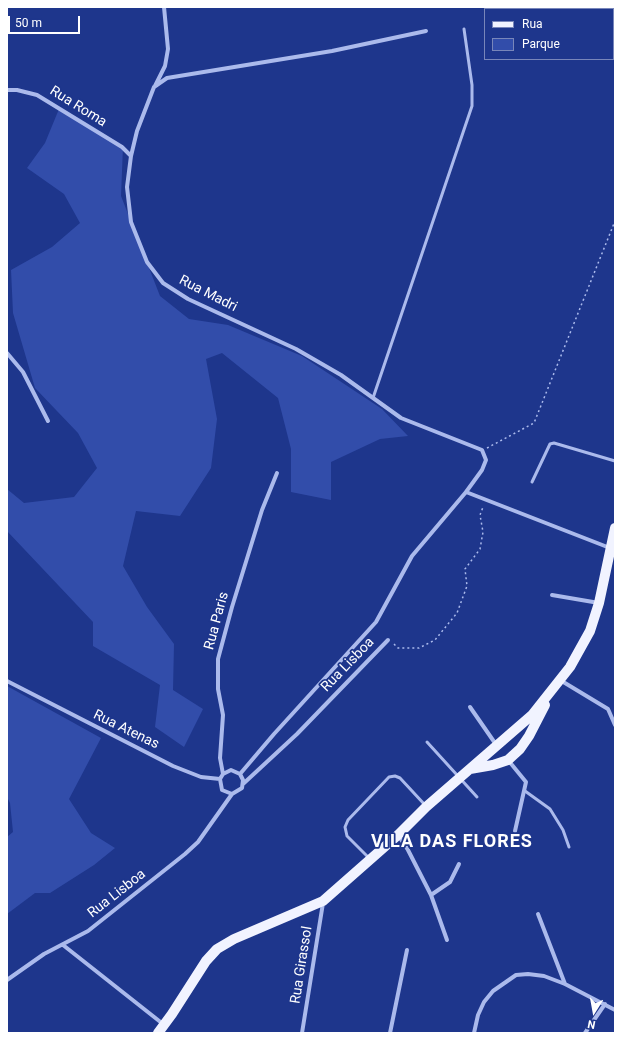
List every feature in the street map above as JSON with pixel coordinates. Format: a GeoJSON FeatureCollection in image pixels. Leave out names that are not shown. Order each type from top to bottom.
{"type":"FeatureCollection","features":[{"type":"Feature","properties":{"kind":"main road"},"geometry":{"type":"LineString","coordinates":[[158,1033],[165,1025],[206,961],[217,949],[323,901],[398,835],[426,806],[468,769],[517,730],[548,696],[570,667],[590,632],[599,603],[612,549],[615,528]]}},
{"type":"Feature","properties":{"kind":"main road"},"geometry":{"type":"LineString","coordinates":[[468,769],[493,765],[508,760],[520,749],[529,736],[537,722],[548,696]]}},
{"type":"Feature","properties":{"kind":"street","name":"Rua Madri"},"geometry":{"type":"LineString","coordinates":[[164,7],[168,49],[165,66],[154,87],[137,131],[131,156],[127,187],[131,222],[147,262],[163,283],[188,299],[296,349],[341,376],[401,418],[482,450]]}},
{"type":"Feature","properties":{"kind":"street"},"geometry":{"type":"LineString","coordinates":[[154,87],[167,78],[332,51],[426,32]]}},
{"type":"Feature","properties":{"kind":"street","name":"Rua Roma"},"geometry":{"type":"LineString","coordinates":[[7,90],[17,90],[37,95],[122,148],[131,156]]}},
{"type":"Feature","properties":{"kind":"street"},"geometry":{"type":"LineString","coordinates":[[7,353],[23,372],[48,421]]}},
{"type":"Feature","properties":{"kind":"street"},"geometry":{"type":"LineString","coordinates":[[482,450],[486,460],[482,470],[466,492],[612,549]]}},
{"type":"Feature","properties":{"kind":"street","name":"Rua Paris"},"geometry":{"type":"LineString","coordinates":[[223,774],[220,758],[223,715],[218,689],[218,658],[262,510],[277,473]]}},
{"type":"Feature","properties":{"kind":"street","name":"Rua Lisboa"},"geometry":{"type":"LineString","coordinates":[[240,774],[274,734],[376,622],[412,556],[466,492]]}},
{"type":"Feature","properties":{"kind":"street"},"geometry":{"type":"LineString","coordinates":[[552,595],[599,603]]}},
{"type":"Feature","properties":{"kind":"street","name":"Rua Lisboa"},"geometry":{"type":"LineString","coordinates":[[7,980],[44,954],[88,931],[185,854],[198,842],[232,794],[239,791],[243,784],[298,734],[388,640]]}},
{"type":"Feature","properties":{"kind":"street"},"geometry":{"type":"LineString","coordinates":[[560,680],[608,709],[615,725]]}},
{"type":"Feature","properties":{"kind":"street","name":"Rua Atenas"},"geometry":{"type":"LineString","coordinates":[[7,681],[173,766],[201,777],[220,779]]}},
{"type":"Feature","properties":{"kind":"street"},"geometry":{"type":"LineString","coordinates":[[470,707],[497,746]]}},
{"type":"Feature","properties":{"kind":"street"},"geometry":{"type":"LineString","coordinates":[[508,760],[526,782],[515,831]]}},
{"type":"Feature","properties":{"kind":"street"},"geometry":{"type":"LineString","coordinates":[[232,794],[222,790],[220,779],[223,774],[231,770],[240,774],[243,784]]}},
{"type":"Feature","properties":{"kind":"street"},"geometry":{"type":"LineString","coordinates":[[398,835],[408,850],[431,895],[447,940]]}},
{"type":"Feature","properties":{"kind":"street"},"geometry":{"type":"LineString","coordinates":[[431,895],[450,882],[459,864]]}},
{"type":"Feature","properties":{"kind":"street","name":"Rua Girassol"},"geometry":{"type":"LineString","coordinates":[[302,1033],[323,901]]}},
{"type":"Feature","properties":{"kind":"street"},"geometry":{"type":"LineString","coordinates":[[538,914],[565,984]]}},
{"type":"Feature","properties":{"kind":"street"},"geometry":{"type":"LineString","coordinates":[[63,945],[165,1025]]}},
{"type":"Feature","properties":{"kind":"street"},"geometry":{"type":"LineString","coordinates":[[390,1033],[407,950]]}},
{"type":"Feature","properties":{"kind":"street"},"geometry":{"type":"LineString","coordinates":[[474,1033],[478,1015],[484,1002],[493,991],[516,975],[528,974],[544,976],[565,984],[615,1010]]}},
{"type":"Feature","properties":{"kind":"street"},"geometry":{"type":"LineString","coordinates":[[585,1033],[605,1004]]}},
{"type":"Feature","properties":{"kind":"lane"},"geometry":{"type":"LineString","coordinates":[[374,398],[472,106],[472,85],[464,29]]}},
{"type":"Feature","properties":{"kind":"lane"},"geometry":{"type":"LineString","coordinates":[[532,482],[550,444],[558,442],[615,461]]}},
{"type":"Feature","properties":{"kind":"lane"},"geometry":{"type":"LineString","coordinates":[[427,742],[477,797]]}},
{"type":"Feature","properties":{"kind":"lane"},"geometry":{"type":"LineString","coordinates":[[371,859],[348,836],[345,827],[348,820],[389,777],[395,776],[400,778],[426,806]]}},
{"type":"Feature","properties":{"kind":"lane"},"geometry":{"type":"LineString","coordinates":[[525,791],[550,809],[563,830],[569,847]]}},
{"type":"Feature","properties":{"kind":"path"},"geometry":{"type":"LineString","coordinates":[[482,450],[534,423],[615,221]]}},
{"type":"Feature","properties":{"kind":"path","name":"Rua Lisboa"},"geometry":{"type":"LineString","coordinates":[[388,640],[398,648],[419,648],[435,640],[457,613],[468,586],[465,568],[480,549],[483,532],[480,514],[486,500]]}},
{"type":"Feature","properties":{"kind":"green space"},"geometry":{"type":"Polygon","coordinates":[[[59,109],[123,146],[121,196],[160,296],[189,319],[228,325],[302,356],[382,409],[408,436],[380,439],[331,462],[331,500],[291,492],[291,449],[278,398],[222,353],[206,359],[217,419],[211,468],[180,516],[136,511],[123,566],[147,607],[174,644],[173,690],[203,709],[184,747],[155,727],[160,685],[93,646],[93,622],[7,531],[7,489],[24,503],[74,497],[97,468],[78,433],[35,388],[13,313],[11,270],[52,247],[80,223],[64,194],[27,168],[45,143],[59,109]]]}},
{"type":"Feature","properties":{"kind":"green space"},"geometry":{"type":"Polygon","coordinates":[[[7,686],[101,738],[69,799],[91,833],[115,848],[94,865],[50,893],[35,893],[7,914],[7,837],[13,832],[10,803],[7,797],[7,686]]]}},
{"type":"Feature","properties":{"kind":"district","name":"VILA DAS FLORES"},"geometry":{"type":"Point","coordinates":[452,842]}}]}
